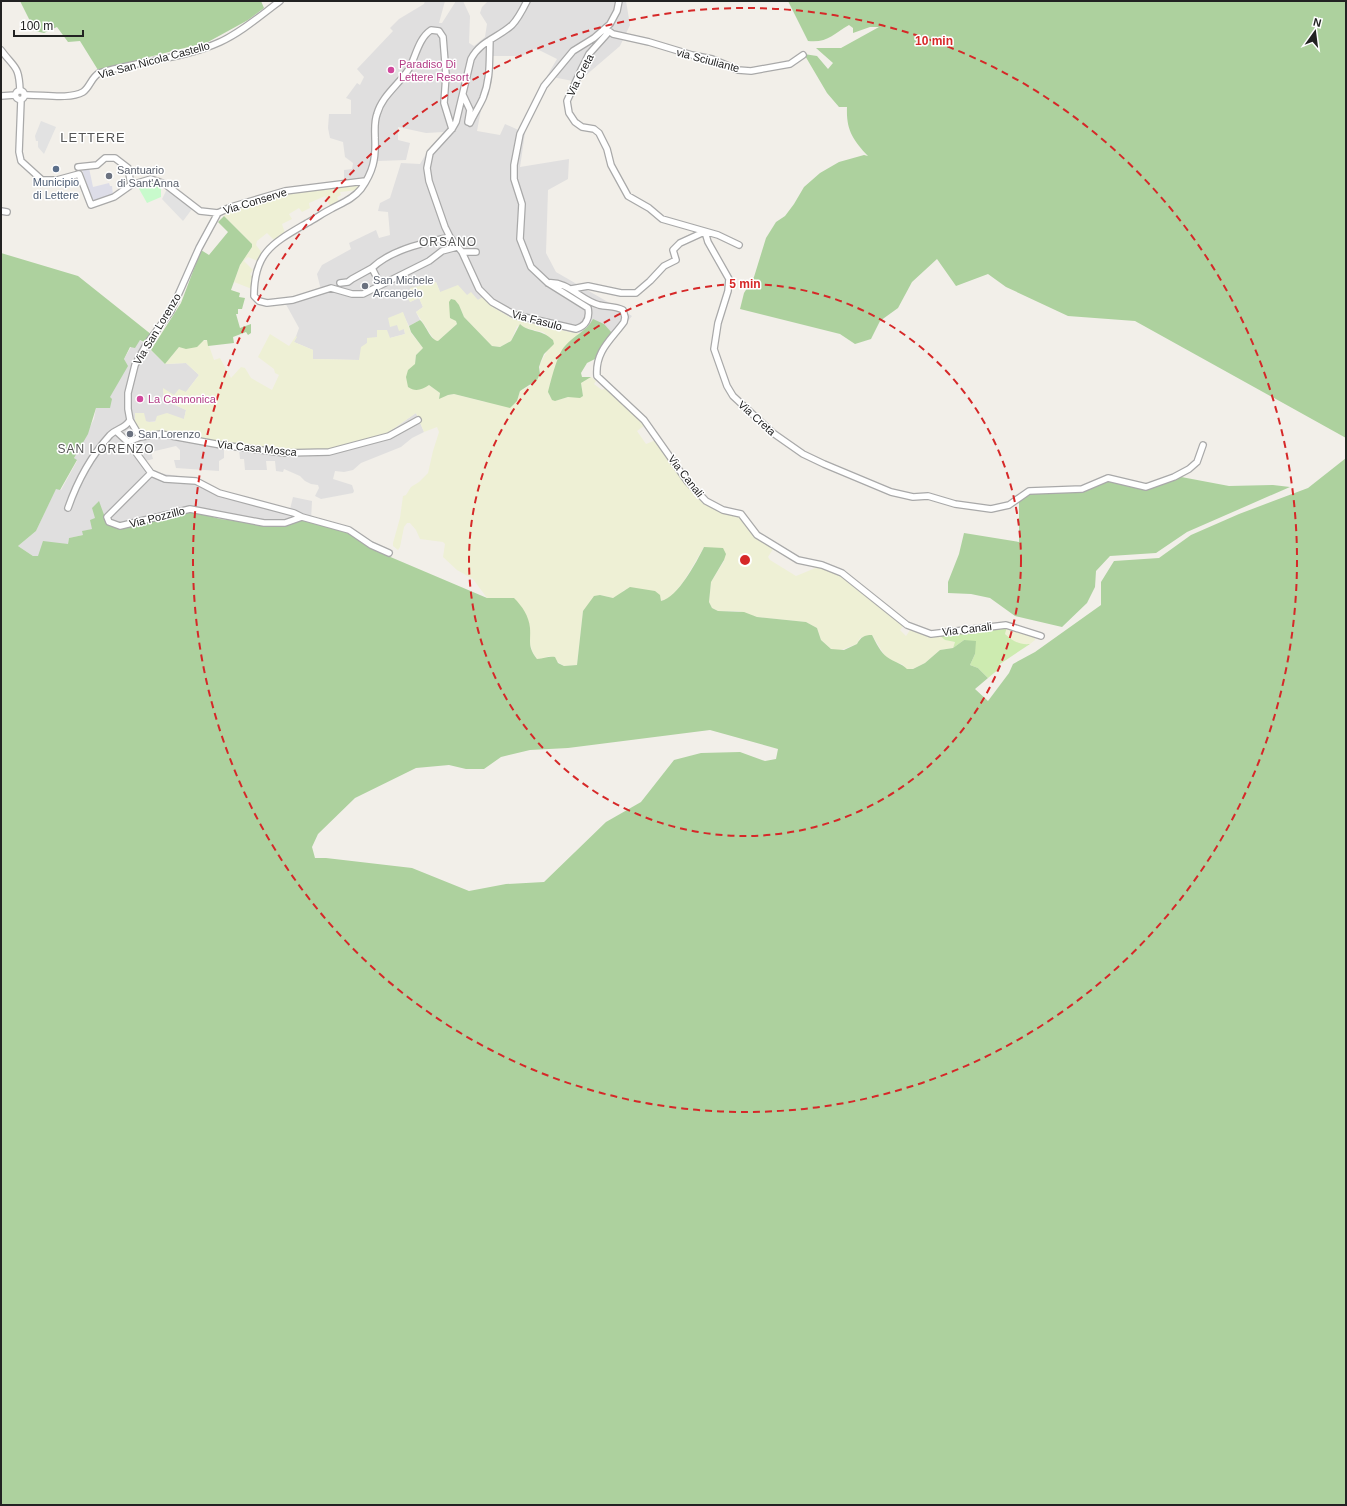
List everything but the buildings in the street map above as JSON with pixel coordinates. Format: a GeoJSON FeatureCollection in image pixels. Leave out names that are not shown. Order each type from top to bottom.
{"type":"FeatureCollection","features":[{"type":"Feature","properties":{"kind":"street","name":"Via San Nicola Castello"},"geometry":{"type":"LineString","coordinates":[[1,96],[71,95],[82,92],[87,88],[93,77],[99,74],[193,51],[219,42],[252,23],[280,1]]}},
{"type":"Feature","properties":{"kind":"street"},"geometry":{"type":"LineString","coordinates":[[452,129],[463,95],[471,59],[478,47],[513,24],[527,1]]}},
{"type":"Feature","properties":{"kind":"street"},"geometry":{"type":"LineString","coordinates":[[548,283],[531,267],[520,239],[522,204],[514,173],[517,144],[520,134],[544,86],[573,51],[594,38],[608,32],[614,20],[619,1]]}},
{"type":"Feature","properties":{"kind":"street"},"geometry":{"type":"LineString","coordinates":[[452,129],[444,103],[446,75],[443,37],[441,33],[435,30],[427,33],[410,67],[380,106],[375,121],[375,153],[372,172],[362,188],[351,198],[276,241],[263,256],[254,284],[254,296],[258,301],[267,303],[293,300],[331,288],[352,294],[363,294],[380,284],[429,261],[442,251],[457,247]]}},
{"type":"Feature","properties":{"kind":"street","name":"via Sciuliante"},"geometry":{"type":"LineString","coordinates":[[608,32],[649,42],[684,54],[712,59],[738,70],[751,71],[790,64],[803,55]]}},
{"type":"Feature","properties":{"kind":"street","name":"Via Creta"},"geometry":{"type":"LineString","coordinates":[[608,32],[589,54],[567,101],[569,113],[575,122],[582,127],[594,129],[599,133],[607,149],[611,165],[628,196],[649,208],[662,219],[705,232],[708,242],[728,279],[728,291],[718,323],[714,349],[727,386],[733,396],[773,433],[803,454],[824,464],[876,484],[891,492],[913,497],[928,496],[955,504],[991,509],[1009,505],[1029,492],[1082,489],[1108,478],[1146,487],[1174,477],[1189,469],[1197,462],[1203,445]]}},
{"type":"Feature","properties":{"kind":"street"},"geometry":{"type":"LineString","coordinates":[[463,95],[470,110],[468,122],[470,123],[483,99],[488,80],[491,60],[490,40]]}},
{"type":"Feature","properties":{"kind":"street"},"geometry":{"type":"LineString","coordinates":[[1,50],[17,68],[20,74],[18,152],[21,161],[42,180],[57,180],[79,174],[90,205],[114,197],[131,185],[128,168],[115,158],[105,158],[100,163],[78,167]]}},
{"type":"Feature","properties":{"kind":"street"},"geometry":{"type":"LineString","coordinates":[[1,58],[8,59]]}},
{"type":"Feature","properties":{"kind":"street","name":"Via Fasulo"},"geometry":{"type":"LineString","coordinates":[[452,129],[432,150],[428,158],[427,168],[429,181],[437,207],[450,237],[462,252],[479,289],[492,302],[515,315],[568,328],[582,328],[588,318],[588,308],[548,283]]}},
{"type":"Feature","properties":{"kind":"street","name":"Via Conserve"},"geometry":{"type":"LineString","coordinates":[[131,185],[144,180],[158,180],[200,211],[218,213],[267,196],[335,183],[365,181]]}},
{"type":"Feature","properties":{"kind":"street","name":"Via San Lorenzo"},"geometry":{"type":"LineString","coordinates":[[140,437],[130,420],[128,409],[128,393],[137,359],[171,311],[199,248],[218,213]]}},
{"type":"Feature","properties":{"kind":"street"},"geometry":{"type":"LineString","coordinates":[[570,289],[588,286],[621,293],[636,293],[664,266],[676,260],[673,250],[680,243],[705,232],[718,235],[740,245]]}},
{"type":"Feature","properties":{"kind":"street"},"geometry":{"type":"LineString","coordinates":[[340,283],[348,282],[401,251],[450,237]]}},
{"type":"Feature","properties":{"kind":"street"},"geometry":{"type":"LineString","coordinates":[[462,252],[476,252]]}},
{"type":"Feature","properties":{"kind":"street"},"geometry":{"type":"LineString","coordinates":[[372,268],[380,284]]}},
{"type":"Feature","properties":{"kind":"street","name":"Via Canali"},"geometry":{"type":"LineString","coordinates":[[548,283],[559,283],[599,304],[614,306],[623,310],[625,317],[624,322],[598,357],[596,365],[597,376],[644,420],[687,481],[706,501],[723,510],[741,514],[757,535],[798,560],[842,573],[853,583],[873,596],[907,625],[920,631],[931,634],[1006,625],[1041,636]]}},
{"type":"Feature","properties":{"kind":"street"},"geometry":{"type":"LineString","coordinates":[[68,508],[78,483],[98,452],[110,436],[116,431],[125,427],[130,420]]}},
{"type":"Feature","properties":{"kind":"street","name":"Via Casa Mosca"},"geometry":{"type":"LineString","coordinates":[[140,437],[170,435],[222,445],[285,453],[329,452],[389,436],[418,420]]}},
{"type":"Feature","properties":{"kind":"street"},"geometry":{"type":"LineString","coordinates":[[116,431],[128,442],[151,473],[166,479],[196,481],[219,493],[294,513],[302,517],[349,530],[371,545],[389,553]]}},
{"type":"Feature","properties":{"kind":"street"},"geometry":{"type":"LineString","coordinates":[[128,442],[140,437]]}},
{"type":"Feature","properties":{"kind":"street","name":"Via Pozzillo"},"geometry":{"type":"LineString","coordinates":[[151,473],[108,517],[109,522],[120,526],[190,509],[264,523],[285,523],[302,517]]}},
{"type":"Feature","properties":{"kind":"shaded area"},"geometry":{"type":"Polygon","coordinates":[[[425,1],[445,1],[439,23],[442,23],[456,1],[463,1],[470,16],[469,43],[474,46],[485,37],[487,24],[480,13],[482,7],[488,1],[626,1],[630,25],[620,46],[578,82],[547,76],[557,59],[539,50],[533,49],[522,56],[491,56],[477,131],[500,135],[505,124],[525,133],[520,167],[569,159],[568,179],[548,190],[546,253],[556,272],[632,316],[616,336],[588,329],[580,333],[574,333],[513,319],[491,306],[483,297],[478,300],[467,295],[440,292],[436,282],[410,289],[410,302],[419,298],[423,307],[416,312],[420,320],[409,326],[402,312],[397,325],[404,329],[405,334],[390,338],[377,337],[367,343],[359,360],[313,359],[313,350],[294,342],[299,328],[283,299],[321,290],[317,274],[322,265],[351,249],[349,243],[376,230],[379,238],[390,235],[388,212],[378,211],[380,203],[390,198],[401,163],[420,164],[429,149],[444,132],[426,133],[398,127],[398,140],[410,143],[406,160],[378,161],[374,173],[367,185],[344,186],[344,170],[352,169],[353,163],[345,157],[343,142],[330,138],[328,128],[329,114],[351,114],[351,100],[346,98],[357,83],[360,85],[364,77],[357,69],[393,31],[390,28],[399,19],[424,4],[425,1]]]}},
{"type":"Feature","properties":{"kind":"shaded area"},"geometry":{"type":"Polygon","coordinates":[[[41,121],[56,127],[44,154],[38,147],[38,141],[36,141],[35,136],[41,121]]]}},
{"type":"Feature","properties":{"kind":"shaded area"},"geometry":{"type":"Polygon","coordinates":[[[89,168],[93,187],[109,183],[110,186],[112,186],[113,195],[93,202],[82,170],[89,168]]]}},
{"type":"Feature","properties":{"kind":"shaded area"},"geometry":{"type":"Polygon","coordinates":[[[167,189],[192,209],[183,221],[162,199],[167,189]]]}},
{"type":"Feature","properties":{"kind":"shaded area"},"geometry":{"type":"Polygon","coordinates":[[[140,340],[165,364],[186,363],[199,375],[186,392],[177,393],[174,396],[163,389],[164,400],[186,410],[184,419],[136,423],[139,428],[228,444],[386,434],[416,413],[424,432],[412,438],[401,447],[361,463],[353,470],[344,472],[335,471],[333,479],[352,485],[354,491],[353,493],[321,499],[315,496],[319,488],[318,485],[311,484],[300,476],[284,469],[283,472],[276,471],[275,461],[266,461],[267,470],[245,470],[244,459],[240,459],[239,450],[224,448],[224,458],[219,461],[219,471],[176,468],[174,460],[180,460],[180,450],[176,446],[151,452],[153,459],[145,461],[152,471],[158,473],[199,479],[222,491],[290,509],[293,497],[312,501],[311,521],[303,519],[294,523],[274,525],[220,519],[202,513],[178,513],[128,527],[113,527],[107,523],[98,502],[93,529],[83,531],[83,535],[69,538],[68,544],[38,556],[33,556],[18,546],[36,531],[56,488],[61,490],[77,461],[74,458],[94,419],[96,408],[109,397],[126,364],[124,359],[131,347],[140,340]]]}},
{"type":"Feature","properties":{"kind":"green space"},"geometry":{"type":"Polygon","coordinates":[[[20,1],[261,1],[264,8],[248,20],[208,42],[98,70],[80,41],[68,42],[57,27],[44,33],[35,31],[20,1]]]}},
{"type":"Feature","properties":{"kind":"green space"},"geometry":{"type":"Polygon","coordinates":[[[788,1],[1346,1],[1346,438],[1135,321],[1068,316],[1006,287],[988,274],[956,286],[937,259],[912,282],[898,308],[880,321],[871,339],[855,344],[840,334],[740,309],[744,293],[754,277],[766,238],[776,222],[785,216],[794,204],[804,187],[820,173],[839,162],[864,155],[868,156],[854,140],[849,128],[847,107],[839,107],[827,93],[804,54],[817,56],[828,69],[833,63],[816,48],[841,48],[879,27],[870,27],[853,33],[853,28],[849,25],[834,35],[821,41],[808,41],[788,1]]]}},
{"type":"Feature","properties":{"kind":"green space"},"geometry":{"type":"Polygon","coordinates":[[[150,183],[158,184],[161,188],[161,197],[147,203],[138,187],[150,183]]]}},
{"type":"Feature","properties":{"kind":"green space"},"geometry":{"type":"Polygon","coordinates":[[[362,185],[358,190],[340,192],[341,195],[337,197],[339,202],[330,206],[325,196],[309,203],[310,208],[302,212],[299,208],[289,214],[292,219],[282,224],[285,233],[274,240],[267,233],[257,241],[256,245],[262,253],[258,261],[248,257],[244,261],[253,270],[250,274],[253,277],[252,289],[234,282],[240,265],[252,247],[252,244],[224,216],[228,211],[285,194],[362,185]]]}},
{"type":"Feature","properties":{"kind":"green space"},"geometry":{"type":"Polygon","coordinates":[[[224,216],[252,244],[252,247],[240,265],[231,290],[240,293],[239,297],[245,298],[242,309],[238,309],[238,314],[236,314],[240,328],[251,324],[251,333],[248,335],[246,332],[233,337],[234,343],[208,346],[207,340],[204,340],[197,347],[186,349],[179,347],[165,364],[151,350],[181,303],[201,250],[209,255],[228,232],[218,222],[224,216]]]}},
{"type":"Feature","properties":{"kind":"green space"},"geometry":{"type":"Polygon","coordinates":[[[1,253],[78,276],[152,335],[144,342],[140,340],[135,348],[130,347],[124,359],[128,366],[110,397],[112,399],[110,408],[96,408],[88,434],[74,458],[77,460],[60,490],[56,489],[36,531],[18,546],[33,556],[38,556],[43,541],[68,544],[69,538],[83,535],[82,531],[92,529],[90,520],[95,518],[92,508],[99,501],[107,523],[113,527],[128,527],[178,513],[192,511],[220,519],[274,525],[294,523],[303,519],[350,533],[374,550],[487,598],[514,598],[527,615],[530,628],[530,644],[534,655],[537,659],[555,657],[558,663],[564,666],[577,665],[583,611],[594,596],[600,595],[613,598],[630,587],[655,591],[660,595],[661,601],[674,593],[680,586],[704,547],[723,548],[726,554],[724,560],[711,582],[709,602],[712,608],[718,611],[744,612],[757,617],[806,622],[817,628],[821,640],[831,649],[844,650],[857,644],[863,637],[872,635],[879,648],[885,655],[907,669],[913,669],[925,663],[940,650],[953,648],[964,640],[976,641],[975,654],[970,665],[978,668],[988,678],[975,689],[988,701],[1009,673],[1013,664],[1035,652],[1101,605],[1101,582],[1114,561],[1159,558],[1191,535],[1239,514],[1308,488],[1346,458],[1346,1505],[1,1505],[1,253]],[[710,730],[568,748],[530,750],[501,757],[484,769],[466,769],[449,765],[416,768],[355,798],[318,834],[312,847],[315,858],[412,868],[469,891],[506,884],[544,882],[606,822],[641,802],[674,760],[701,753],[740,752],[765,761],[776,759],[778,749],[710,730]]]}},
{"type":"Feature","properties":{"kind":"green space"},"geometry":{"type":"Polygon","coordinates":[[[436,282],[440,292],[458,285],[467,295],[471,292],[478,300],[483,297],[491,306],[513,319],[574,333],[580,333],[573,340],[550,383],[549,395],[555,401],[568,397],[583,396],[581,383],[591,377],[596,381],[594,384],[602,390],[605,388],[636,415],[645,425],[637,431],[646,444],[656,440],[697,495],[741,517],[752,533],[773,549],[768,557],[770,560],[796,576],[818,567],[835,572],[903,626],[900,630],[906,636],[910,630],[939,635],[945,640],[955,642],[953,648],[940,650],[925,663],[913,669],[906,669],[902,664],[896,663],[885,656],[872,635],[860,638],[857,644],[838,651],[831,649],[821,640],[817,628],[806,622],[757,617],[738,611],[718,611],[712,608],[709,602],[711,582],[724,561],[704,547],[684,581],[667,600],[660,601],[624,590],[620,595],[613,598],[600,595],[583,611],[577,665],[564,666],[549,656],[544,659],[537,659],[533,653],[529,641],[530,628],[505,598],[487,598],[473,579],[457,570],[443,557],[445,544],[443,542],[420,539],[416,530],[410,523],[407,523],[404,527],[400,547],[398,550],[393,546],[400,518],[403,496],[406,495],[411,487],[419,482],[428,473],[439,432],[437,427],[424,432],[416,413],[386,434],[341,448],[326,450],[288,451],[228,444],[162,432],[143,434],[135,423],[135,413],[144,413],[146,421],[149,422],[155,422],[157,416],[167,413],[184,419],[186,410],[164,400],[163,388],[174,395],[179,389],[186,392],[199,375],[186,363],[165,364],[179,347],[207,340],[214,360],[220,358],[231,378],[241,367],[245,368],[251,378],[272,390],[279,375],[275,373],[274,369],[258,357],[270,334],[289,346],[296,336],[297,337],[294,342],[313,350],[313,359],[359,360],[361,347],[367,343],[367,338],[377,337],[377,330],[387,330],[390,338],[405,334],[404,329],[399,331],[397,325],[390,327],[388,318],[403,312],[411,333],[423,348],[416,355],[415,364],[429,385],[440,393],[439,398],[454,394],[485,402],[517,401],[520,391],[532,385],[540,374],[540,364],[553,340],[543,332],[517,326],[511,341],[500,347],[492,346],[464,317],[459,305],[456,321],[457,324],[438,341],[435,341],[416,312],[423,307],[419,298],[410,302],[406,295],[411,292],[410,288],[436,282]]]}},
{"type":"Feature","properties":{"kind":"green space"},"geometry":{"type":"Polygon","coordinates":[[[451,299],[455,300],[464,317],[492,346],[500,347],[511,341],[520,324],[527,329],[544,334],[553,340],[554,344],[544,354],[541,361],[539,367],[540,374],[537,380],[520,391],[517,401],[510,408],[454,394],[439,399],[440,393],[429,385],[418,390],[413,390],[408,387],[406,377],[408,370],[415,364],[416,355],[423,348],[411,332],[409,326],[420,320],[430,335],[438,341],[457,324],[456,321],[450,318],[449,302],[451,299]]]}},
{"type":"Feature","properties":{"kind":"green space"},"geometry":{"type":"Polygon","coordinates":[[[593,319],[604,324],[612,333],[595,359],[587,363],[581,373],[582,377],[591,377],[581,383],[583,396],[580,398],[568,397],[555,401],[552,400],[548,392],[559,355],[568,342],[587,327],[593,319]]]}},
{"type":"Feature","properties":{"kind":"green space"},"geometry":{"type":"Polygon","coordinates":[[[1176,476],[1229,486],[1273,485],[1290,487],[1187,532],[1156,553],[1110,556],[1096,571],[1095,587],[1087,603],[1062,627],[1015,616],[990,598],[971,594],[948,593],[948,582],[959,554],[964,533],[1019,542],[1019,497],[1029,491],[1072,489],[1108,478],[1146,487],[1176,476]]]}},
{"type":"Feature","properties":{"kind":"green space"},"geometry":{"type":"Polygon","coordinates":[[[1007,627],[1035,636],[1035,640],[1030,644],[1018,644],[1005,634],[1007,627]]]}},
{"type":"Feature","properties":{"kind":"green space"},"geometry":{"type":"Polygon","coordinates":[[[1007,627],[1005,634],[1011,639],[1019,643],[1030,644],[1000,664],[1000,668],[988,678],[978,668],[970,665],[975,654],[964,640],[953,648],[955,642],[945,640],[939,635],[1007,627]]]}},
{"type":"Feature","properties":{"kind":"place","name":"Paradiso Di Lettere Resort"},"geometry":{"type":"Point","coordinates":[391,70]}},
{"type":"Feature","properties":{"kind":"place","name":"Municipio di Lettere"},"geometry":{"type":"Point","coordinates":[56,169]}},
{"type":"Feature","properties":{"kind":"place","name":"Santuario di Sant'Anna"},"geometry":{"type":"Point","coordinates":[109,176]}},
{"type":"Feature","properties":{"kind":"place","name":"San Michele Arcangelo"},"geometry":{"type":"Point","coordinates":[365,286]}},
{"type":"Feature","properties":{"kind":"place","name":"La Cannonica"},"geometry":{"type":"Point","coordinates":[140,399]}},
{"type":"Feature","properties":{"kind":"place","name":"San Lorenzo"},"geometry":{"type":"Point","coordinates":[130,434]}},
{"type":"Feature","properties":{"kind":"district","name":"LETTERE"},"geometry":{"type":"Point","coordinates":[93,137]}},
{"type":"Feature","properties":{"kind":"district","name":"ORSANO"},"geometry":{"type":"Point","coordinates":[448,242]}},
{"type":"Feature","properties":{"kind":"district","name":"SAN LORENZO"},"geometry":{"type":"Point","coordinates":[106,449]}}]}
